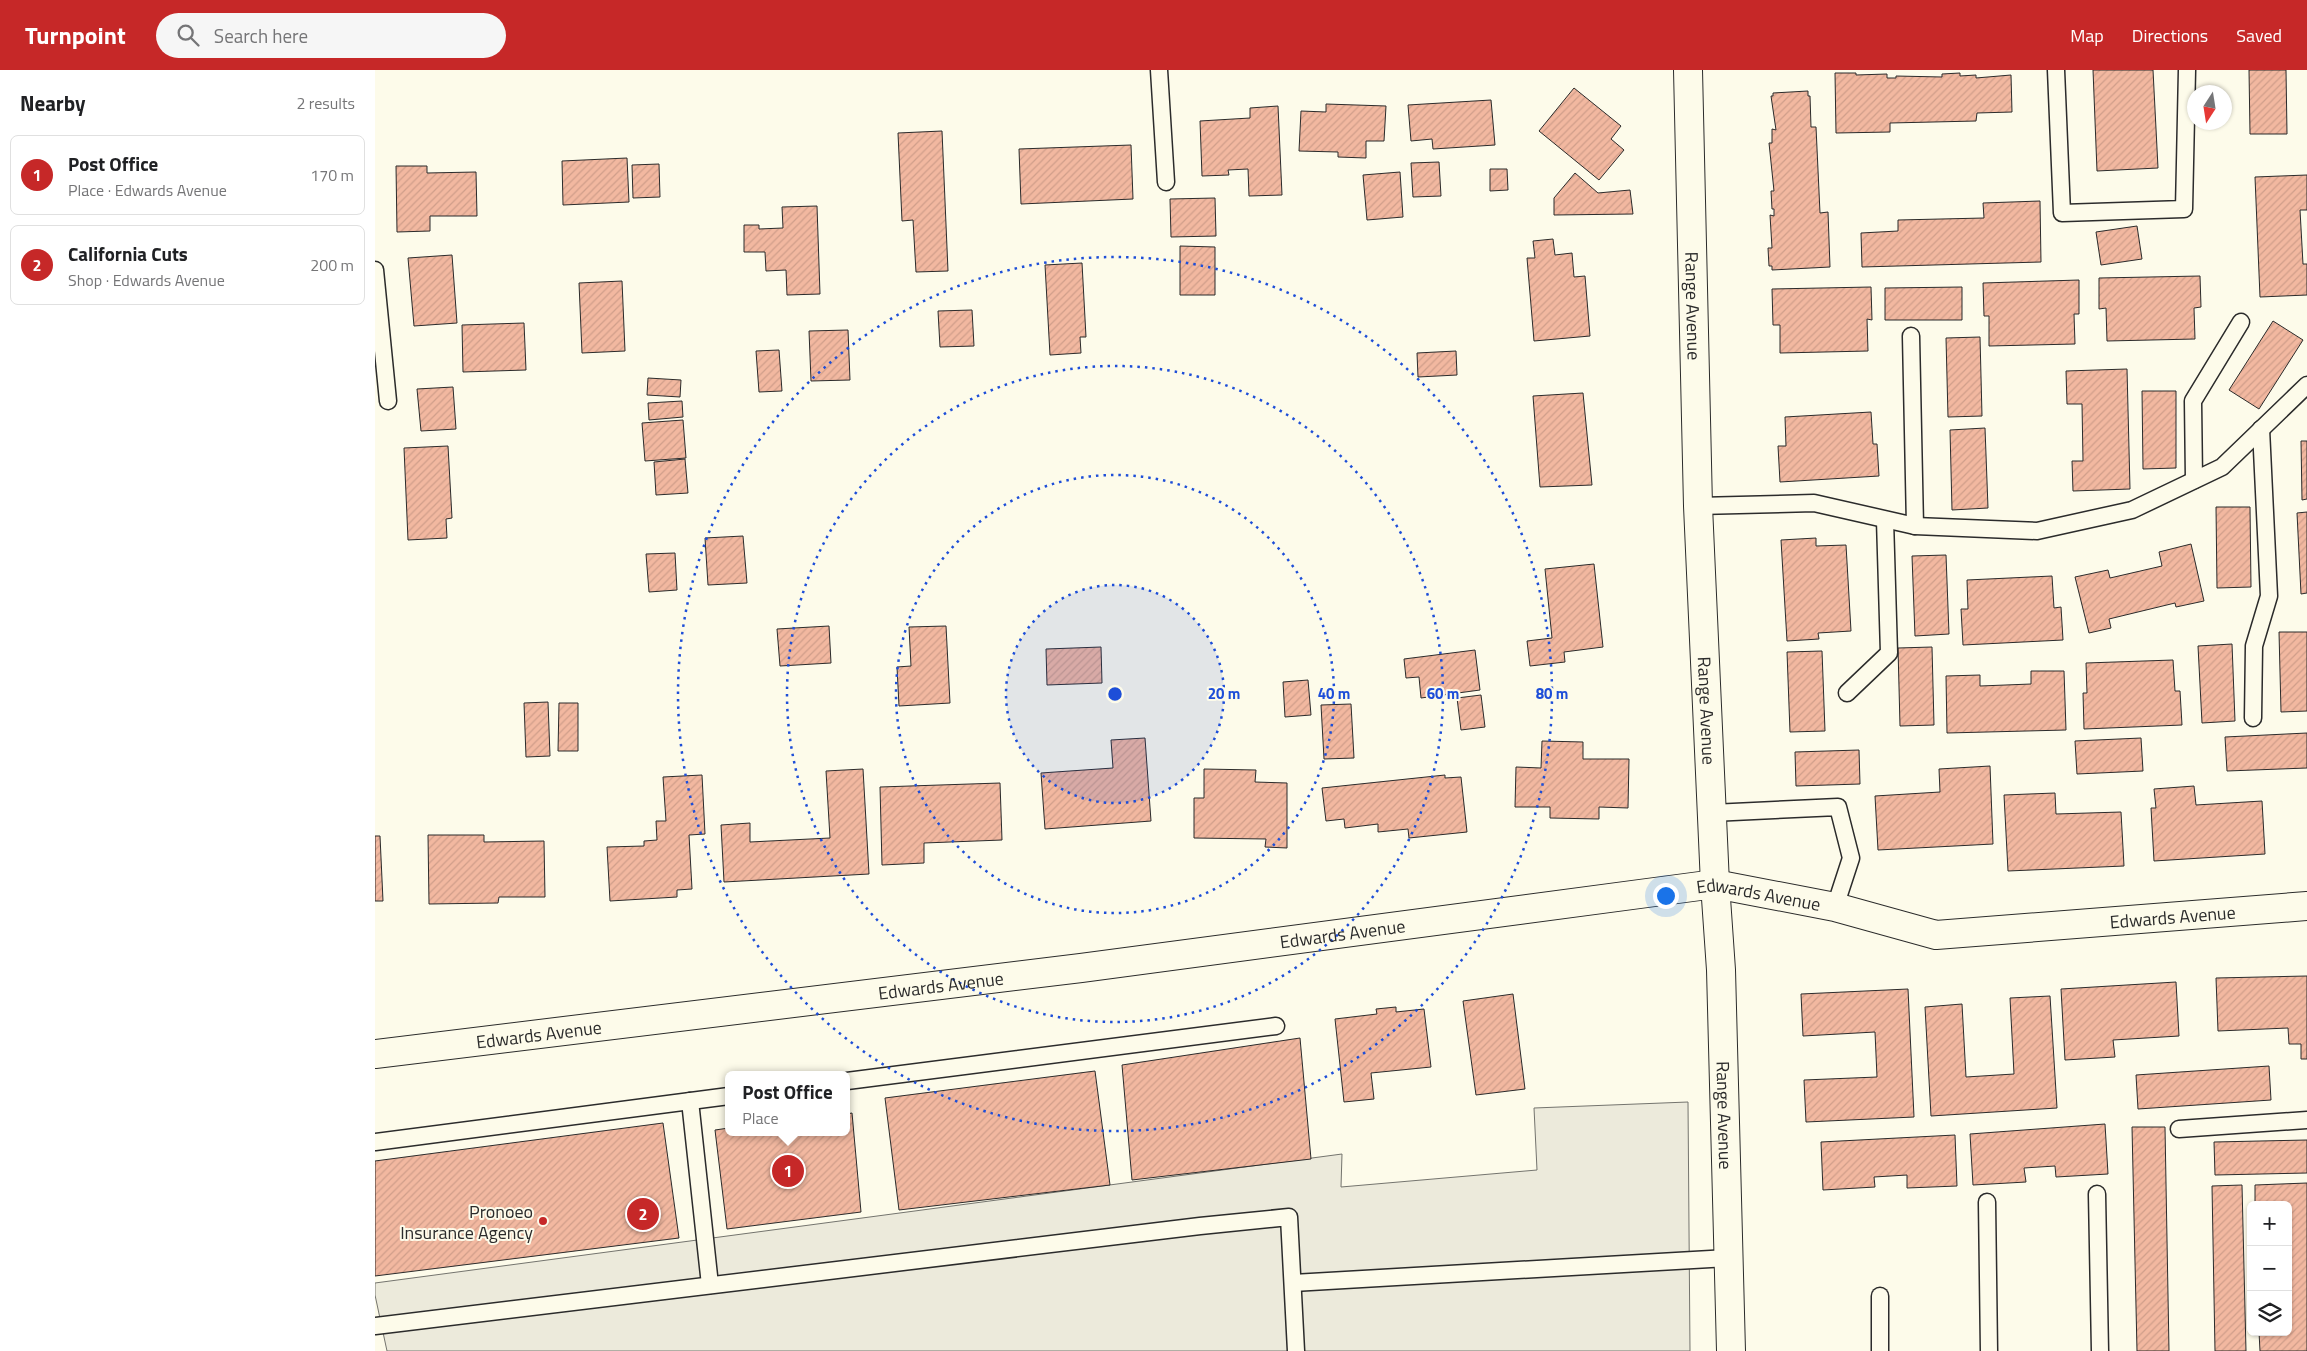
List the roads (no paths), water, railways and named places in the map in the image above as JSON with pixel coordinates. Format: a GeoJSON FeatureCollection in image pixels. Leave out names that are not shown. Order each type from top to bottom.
{"type":"FeatureCollection","features":[{"type":"Feature","properties":{"kind":"street","name":"Range Avenue"},"geometry":{"type":"LineString","coordinates":[[1688,70],[1698,506],[1715,884],[1721,970],[1731,1351]]}},
{"type":"Feature","properties":{"kind":"street","name":"Edwards Avenue"},"geometry":{"type":"LineString","coordinates":[[375,1054],[1091,966],[1715,884],[1835,907],[1936,935],[2307,906]]}},
{"type":"Feature","properties":{"kind":"lane"},"geometry":{"type":"LineString","coordinates":[[1159,70],[1166,182]]}},
{"type":"Feature","properties":{"kind":"lane"},"geometry":{"type":"LineString","coordinates":[[2056,70],[2062,214],[2184,209],[2187,70]]}},
{"type":"Feature","properties":{"kind":"lane"},"geometry":{"type":"LineString","coordinates":[[375,270],[388,401]]}},
{"type":"Feature","properties":{"kind":"lane"},"geometry":{"type":"LineString","coordinates":[[2194,480],[2193,401],[2241,322]]}},
{"type":"Feature","properties":{"kind":"lane"},"geometry":{"type":"LineString","coordinates":[[1911,336],[1915,526]]}},
{"type":"Feature","properties":{"kind":"lane"},"geometry":{"type":"LineString","coordinates":[[1698,506],[1814,503],[1915,526],[2037,531],[2132,510],[2222,466],[2307,385]]}},
{"type":"Feature","properties":{"kind":"lane"},"geometry":{"type":"LineString","coordinates":[[2253,718],[2254,646],[2269,596],[2261,429]]}},
{"type":"Feature","properties":{"kind":"lane"},"geometry":{"type":"LineString","coordinates":[[1847,693],[1889,653],[1885,520]]}},
{"type":"Feature","properties":{"kind":"lane"},"geometry":{"type":"LineString","coordinates":[[1712,813],[1838,807],[1851,858],[1835,907]]}},
{"type":"Feature","properties":{"kind":"lane"},"geometry":{"type":"LineString","coordinates":[[850,1081],[1276,1026]]}},
{"type":"Feature","properties":{"kind":"lane"},"geometry":{"type":"LineString","coordinates":[[375,1142],[725,1096]]}},
{"type":"Feature","properties":{"kind":"lane"},"geometry":{"type":"LineString","coordinates":[[689,1101],[710,1285]]}},
{"type":"Feature","properties":{"kind":"lane"},"geometry":{"type":"LineString","coordinates":[[2179,1129],[2307,1120]]}},
{"type":"Feature","properties":{"kind":"lane"},"geometry":{"type":"LineString","coordinates":[[2097,1194],[2100,1351]]}},
{"type":"Feature","properties":{"kind":"lane"},"geometry":{"type":"LineString","coordinates":[[1987,1202],[1989,1351]]}},
{"type":"Feature","properties":{"kind":"lane"},"geometry":{"type":"LineString","coordinates":[[375,1326],[1200,1226],[1289,1217],[1296,1351]]}},
{"type":"Feature","properties":{"kind":"lane"},"geometry":{"type":"LineString","coordinates":[[1293,1283],[1728,1258]]}},
{"type":"Feature","properties":{"kind":"lane"},"geometry":{"type":"LineString","coordinates":[[1880,1296],[1880,1351]]}},
{"type":"Feature","properties":{"kind":"place","name":"Post Office"},"geometry":{"type":"Point","coordinates":[788,1171]}},
{"type":"Feature","properties":{"kind":"place","name":"California Cuts"},"geometry":{"type":"Point","coordinates":[643,1214]}},
{"type":"Feature","properties":{"kind":"place","name":"Pronoeo Insurance Agency"},"geometry":{"type":"Point","coordinates":[543,1221]}}]}
